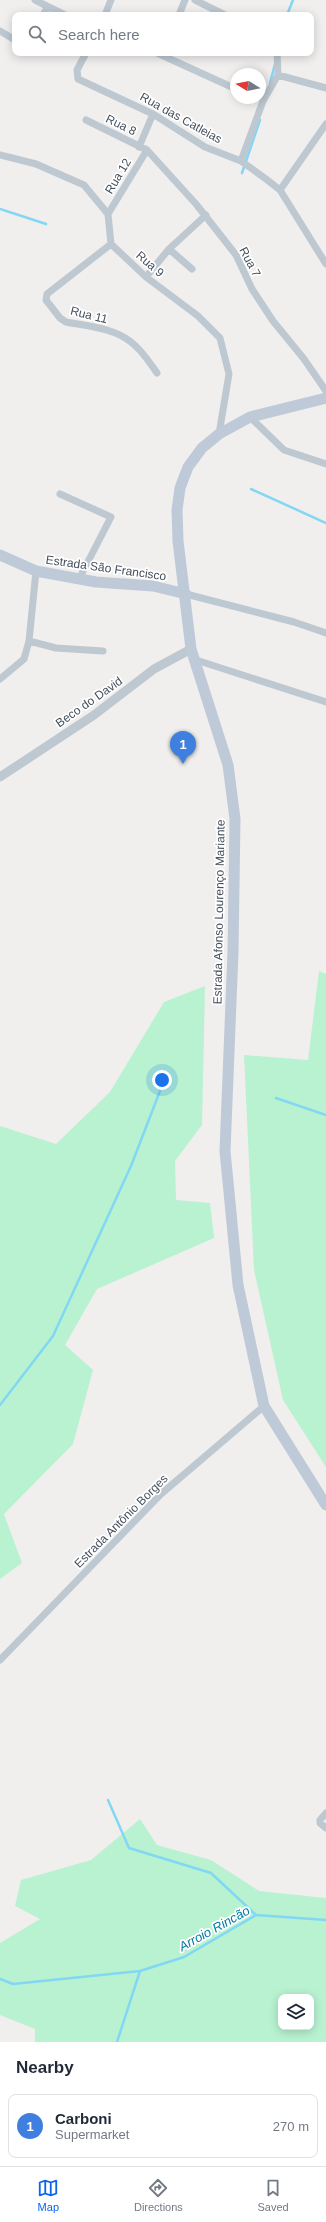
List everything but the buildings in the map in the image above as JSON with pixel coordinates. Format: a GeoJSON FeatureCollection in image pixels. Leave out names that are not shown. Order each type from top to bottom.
{"type":"FeatureCollection","features":[{"type":"Feature","properties":{"kind":"main road","name":"Estrada Afonso Lourenço Mariante"},"geometry":{"type":"LineString","coordinates":[[326,398],[250,417],[219,434],[202,448],[188,466],[180,488],[177,510],[178,541],[186,594],[192,654],[228,765],[235,819],[233,952],[225,1151],[238,1286],[264,1406],[326,1505]]}},
{"type":"Feature","properties":{"kind":"main road","name":"Estrada São Francisco"},"geometry":{"type":"LineString","coordinates":[[0,555],[36,571],[96,582],[152,586],[186,594]]}},
{"type":"Feature","properties":{"kind":"street"},"geometry":{"type":"LineString","coordinates":[[35,0],[47,8],[57,12]]}},
{"type":"Feature","properties":{"kind":"street"},"geometry":{"type":"LineString","coordinates":[[106,12],[111,0]]}},
{"type":"Feature","properties":{"kind":"street"},"geometry":{"type":"LineString","coordinates":[[180,12],[185,0]]}},
{"type":"Feature","properties":{"kind":"street"},"geometry":{"type":"LineString","coordinates":[[195,0],[219,12]]}},
{"type":"Feature","properties":{"kind":"street"},"geometry":{"type":"LineString","coordinates":[[44,12],[47,8]]}},
{"type":"Feature","properties":{"kind":"street"},"geometry":{"type":"LineString","coordinates":[[0,31],[12,38]]}},
{"type":"Feature","properties":{"kind":"street","name":"Rua das Catleias"},"geometry":{"type":"LineString","coordinates":[[84,56],[77,70],[78,79],[153,114],[205,147],[241,161],[280,190],[326,264]]}},
{"type":"Feature","properties":{"kind":"street"},"geometry":{"type":"LineString","coordinates":[[164,56],[230,86]]}},
{"type":"Feature","properties":{"kind":"street"},"geometry":{"type":"LineString","coordinates":[[266,91],[278,75],[277,56]]}},
{"type":"Feature","properties":{"kind":"street"},"geometry":{"type":"LineString","coordinates":[[278,75],[326,88]]}},
{"type":"Feature","properties":{"kind":"street"},"geometry":{"type":"LineString","coordinates":[[241,161],[258,104]]}},
{"type":"Feature","properties":{"kind":"street"},"geometry":{"type":"LineString","coordinates":[[139,146],[153,114]]}},
{"type":"Feature","properties":{"kind":"street","name":"Rua 8"},"geometry":{"type":"LineString","coordinates":[[86,120],[147,150]]}},
{"type":"Feature","properties":{"kind":"street"},"geometry":{"type":"LineString","coordinates":[[280,190],[326,124]]}},
{"type":"Feature","properties":{"kind":"street","name":"Rua 12"},"geometry":{"type":"LineString","coordinates":[[108,214],[147,150]]}},
{"type":"Feature","properties":{"kind":"street","name":"Rua 7"},"geometry":{"type":"LineString","coordinates":[[147,150],[206,216],[236,255],[252,289],[260,302],[326,391]]}},
{"type":"Feature","properties":{"kind":"street"},"geometry":{"type":"LineString","coordinates":[[0,155],[36,164],[84,185],[108,214],[112,244]]}},
{"type":"Feature","properties":{"kind":"street"},"geometry":{"type":"LineString","coordinates":[[146,277],[169,249],[206,216]]}},
{"type":"Feature","properties":{"kind":"street","name":"Rua 9"},"geometry":{"type":"LineString","coordinates":[[112,244],[146,277],[198,316],[220,338],[229,374],[219,434]]}},
{"type":"Feature","properties":{"kind":"street","name":"Rua 11"},"geometry":{"type":"LineString","coordinates":[[112,244],[47,294],[46,300],[60,318],[66,322],[111,332],[130,340],[140,350],[157,373]]}},
{"type":"Feature","properties":{"kind":"street"},"geometry":{"type":"LineString","coordinates":[[169,249],[192,269]]}},
{"type":"Feature","properties":{"kind":"street"},"geometry":{"type":"LineString","coordinates":[[250,417],[284,450],[326,464]]}},
{"type":"Feature","properties":{"kind":"street"},"geometry":{"type":"LineString","coordinates":[[60,494],[112,517],[79,579]]}},
{"type":"Feature","properties":{"kind":"street"},"geometry":{"type":"LineString","coordinates":[[0,679],[24,659],[29,641],[36,571]]}},
{"type":"Feature","properties":{"kind":"street"},"geometry":{"type":"LineString","coordinates":[[186,594],[294,622],[326,633]]}},
{"type":"Feature","properties":{"kind":"street"},"geometry":{"type":"LineString","coordinates":[[29,641],[56,648],[103,651]]}},
{"type":"Feature","properties":{"kind":"street"},"geometry":{"type":"LineString","coordinates":[[192,654],[326,702]]}},
{"type":"Feature","properties":{"kind":"street","name":"Beco do David"},"geometry":{"type":"LineString","coordinates":[[0,777],[94,716],[154,669],[192,654]]}},
{"type":"Feature","properties":{"kind":"street","name":"Estrada Antônio Borges"},"geometry":{"type":"LineString","coordinates":[[0,1660],[161,1494],[264,1406]]}},
{"type":"Feature","properties":{"kind":"street"},"geometry":{"type":"LineString","coordinates":[[326,1813],[320,1823],[326,1828]]}},
{"type":"Feature","properties":{"kind":"green space"},"geometry":{"type":"Polygon","coordinates":[[[319,971],[326,974],[326,1467],[283,1400],[254,1270],[244,1055],[308,1060],[319,971]]]}},
{"type":"Feature","properties":{"kind":"green space"},"geometry":{"type":"Polygon","coordinates":[[[205,986],[202,1125],[175,1161],[176,1200],[210,1203],[214,1238],[97,1289],[65,1345],[93,1370],[73,1444],[4,1514],[22,1563],[0,1579],[0,1126],[56,1144],[110,1092],[164,1002],[205,986]]]}},
{"type":"Feature","properties":{"kind":"green space"},"geometry":{"type":"Polygon","coordinates":[[[140,1819],[157,1845],[211,1860],[259,1891],[326,1898],[326,2042],[35,2042],[35,2029],[0,2015],[0,1943],[40,1919],[15,1906],[21,1880],[91,1860],[140,1819]]]}},
{"type":"Feature","properties":{"kind":"waterway"},"geometry":{"type":"LineString","coordinates":[[288,12],[293,0]]}},
{"type":"Feature","properties":{"kind":"waterway"},"geometry":{"type":"LineString","coordinates":[[270,83],[275,64]]}},
{"type":"Feature","properties":{"kind":"waterway"},"geometry":{"type":"LineString","coordinates":[[242,173],[260,120]]}},
{"type":"Feature","properties":{"kind":"waterway"},"geometry":{"type":"LineString","coordinates":[[0,209],[46,224]]}},
{"type":"Feature","properties":{"kind":"waterway"},"geometry":{"type":"LineString","coordinates":[[251,489],[326,523]]}},
{"type":"Feature","properties":{"kind":"waterway"},"geometry":{"type":"LineString","coordinates":[[0,1405],[53,1336],[131,1166],[160,1091]]}},
{"type":"Feature","properties":{"kind":"waterway"},"geometry":{"type":"LineString","coordinates":[[276,1098],[326,1115]]}},
{"type":"Feature","properties":{"kind":"waterway"},"geometry":{"type":"LineString","coordinates":[[108,1800],[129,1848],[211,1873],[256,1915]]}},
{"type":"Feature","properties":{"kind":"waterway","name":"Arroio Rincão"},"geometry":{"type":"LineString","coordinates":[[117,2042],[140,1971],[184,1957],[256,1915],[326,1920]]}},
{"type":"Feature","properties":{"kind":"waterway"},"geometry":{"type":"LineString","coordinates":[[0,1979],[13,1984],[140,1971]]}},
{"type":"Feature","properties":{"kind":"place","name":"Carboni"},"geometry":{"type":"Point","coordinates":[183,764]}}]}
